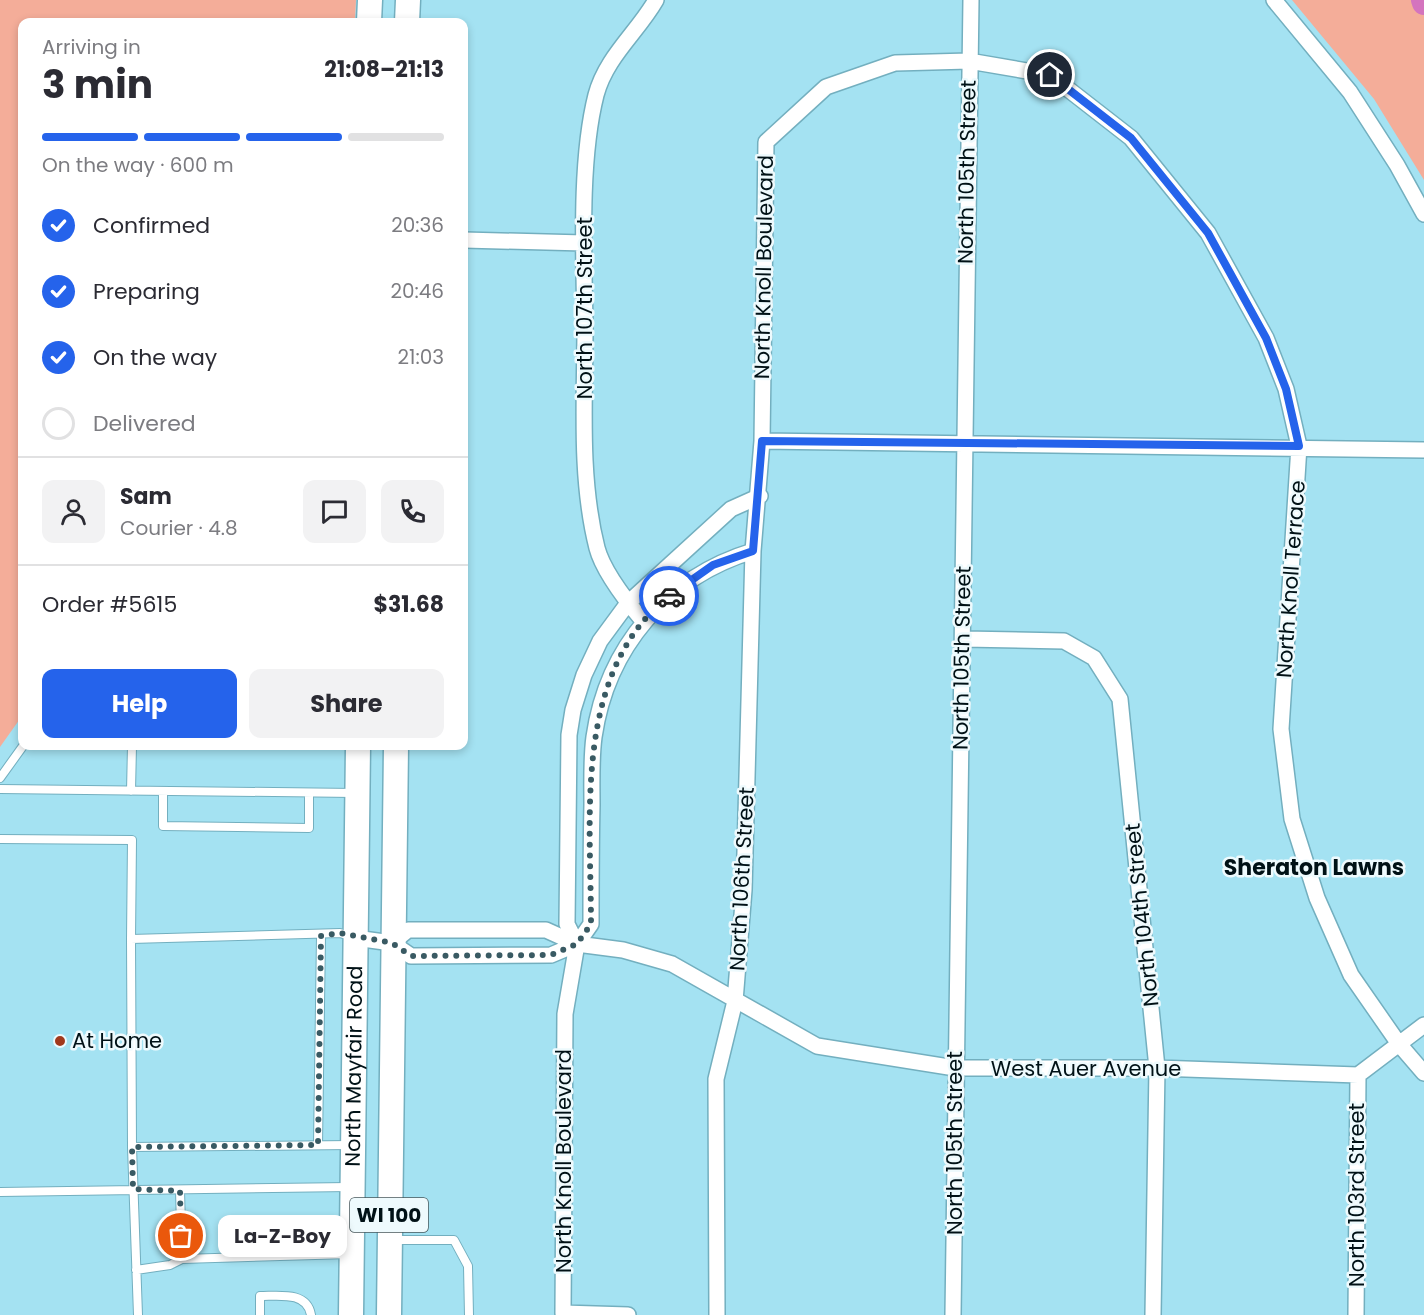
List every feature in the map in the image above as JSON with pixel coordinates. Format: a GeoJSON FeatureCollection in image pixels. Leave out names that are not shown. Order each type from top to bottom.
{"type":"FeatureCollection","features":[{"type":"Feature","properties":{"kind":"main road"},"geometry":{"type":"LineString","coordinates":[[369,18],[370,0]]}},
{"type":"Feature","properties":{"kind":"main road"},"geometry":{"type":"LineString","coordinates":[[407,18],[408,0]]}},
{"type":"Feature","properties":{"kind":"main road","name":"North Mayfair Road"},"geometry":{"type":"LineString","coordinates":[[351,1315],[357,750]]}},
{"type":"Feature","properties":{"kind":"main road","name":"North Mayfair Road"},"geometry":{"type":"LineString","coordinates":[[389,1315],[396,750]]}},
{"type":"Feature","properties":{"kind":"street","name":"North 107th Street"},"geometry":{"type":"LineString","coordinates":[[643,621],[628,603],[598,552],[585,492],[584,243],[588,152],[596,94],[615,52],[646,17],[656,0]]}},
{"type":"Feature","properties":{"kind":"street","name":"North 105th Street"},"geometry":{"type":"LineString","coordinates":[[954,1315],[955,1068],[963,639],[963,445],[970,0]]}},
{"type":"Feature","properties":{"kind":"street"},"geometry":{"type":"LineString","coordinates":[[1274,0],[1350,92],[1397,165],[1424,214]]}},
{"type":"Feature","properties":{"kind":"street","name":"North Knoll Boulevard"},"geometry":{"type":"LineString","coordinates":[[762,441],[766,142],[826,87],[895,63],[969,61]]}},
{"type":"Feature","properties":{"kind":"street","name":"North Knoll Terrace"},"geometry":{"type":"LineString","coordinates":[[969,61],[1050,75],[1131,138],[1208,233],[1255,319],[1286,389],[1299,446],[1281,729],[1292,819],[1317,898],[1351,975],[1399,1044],[1424,1073]]}},
{"type":"Feature","properties":{"kind":"street"},"geometry":{"type":"LineString","coordinates":[[468,240],[584,243]]}},
{"type":"Feature","properties":{"kind":"street"},"geometry":{"type":"LineString","coordinates":[[762,441],[963,445],[1299,446],[1424,450]]}},
{"type":"Feature","properties":{"kind":"street","name":"North 106th Street"},"geometry":{"type":"LineString","coordinates":[[717,1315],[716,1079],[735,1001],[744,890],[753,551],[760,496],[762,441]]}},
{"type":"Feature","properties":{"kind":"street","name":"North Knoll Boulevard"},"geometry":{"type":"LineString","coordinates":[[577,944],[567,924],[568,764],[573,710],[584,675],[600,641],[628,603],[731,509],[760,496]]}},
{"type":"Feature","properties":{"kind":"street","name":"North Knoll Boulevard"},"geometry":{"type":"LineString","coordinates":[[628,1315],[564,1313],[565,1014],[577,944],[591,924],[592,766],[596,729],[605,694],[621,656],[643,621],[670,595],[713,565],[753,551]]}},
{"type":"Feature","properties":{"kind":"street","name":"North 104th Street"},"geometry":{"type":"LineString","coordinates":[[963,639],[1064,641],[1094,658],[1120,699],[1157,1068],[1153,1315]]}},
{"type":"Feature","properties":{"kind":"street","name":"West Auer Avenue"},"geometry":{"type":"LineString","coordinates":[[392,943],[408,930],[546,930],[577,944],[623,950],[672,964],[818,1046],[955,1068],[1157,1068],[1358,1075]]}},
{"type":"Feature","properties":{"kind":"street","name":"West Auer Avenue"},"geometry":{"type":"LineString","coordinates":[[355,938],[392,943],[411,956],[551,955],[577,944]]}},
{"type":"Feature","properties":{"kind":"street"},"geometry":{"type":"LineString","coordinates":[[1358,1075],[1424,1025]]}},
{"type":"Feature","properties":{"kind":"street","name":"North 103rd Street"},"geometry":{"type":"LineString","coordinates":[[1356,1315],[1358,1075]]}},
{"type":"Feature","properties":{"kind":"lane"},"geometry":{"type":"LineString","coordinates":[[0,778],[20,750]]}},
{"type":"Feature","properties":{"kind":"lane"},"geometry":{"type":"LineString","coordinates":[[131,791],[132,750]]}},
{"type":"Feature","properties":{"kind":"lane"},"geometry":{"type":"LineString","coordinates":[[0,789],[357,793]]}},
{"type":"Feature","properties":{"kind":"lane"},"geometry":{"type":"LineString","coordinates":[[164,792],[164,826],[309,828],[309,793]]}},
{"type":"Feature","properties":{"kind":"lane"},"geometry":{"type":"LineString","coordinates":[[0,839],[132,840],[132,1147],[138,1315]]}},
{"type":"Feature","properties":{"kind":"lane"},"geometry":{"type":"LineString","coordinates":[[131,939],[321,936],[340,933],[355,938]]}},
{"type":"Feature","properties":{"kind":"lane"},"geometry":{"type":"LineString","coordinates":[[318,1145],[321,936]]}},
{"type":"Feature","properties":{"kind":"lane"},"geometry":{"type":"LineString","coordinates":[[132,1147],[353,1146]]}},
{"type":"Feature","properties":{"kind":"lane"},"geometry":{"type":"LineString","coordinates":[[0,1192],[352,1187]]}},
{"type":"Feature","properties":{"kind":"lane"},"geometry":{"type":"LineString","coordinates":[[180,1191],[182,1259]]}},
{"type":"Feature","properties":{"kind":"lane"},"geometry":{"type":"LineString","coordinates":[[389,1240],[454,1240],[468,1266],[469,1315]]}},
{"type":"Feature","properties":{"kind":"lane"},"geometry":{"type":"LineString","coordinates":[[136,1270],[171,1265],[182,1259],[352,1254]]}},
{"type":"Feature","properties":{"kind":"lane"},"geometry":{"type":"LineString","coordinates":[[260,1315],[260,1296],[300,1298],[309,1306],[311,1315]]}},
{"type":"Feature","properties":{"kind":"shaded area"},"geometry":{"type":"Polygon","coordinates":[[[0,0],[356,0],[355,18],[18,18],[18,722],[0,747],[0,0]]]}},
{"type":"Feature","properties":{"kind":"shaded area"},"geometry":{"type":"Polygon","coordinates":[[[1292,0],[1424,0],[1424,180],[1374,99],[1292,0]]]}},
{"type":"Feature","properties":{"kind":"way so far"},"geometry":{"type":"LineString","coordinates":[[181,1236],[180,1191],[133,1189],[132,1147],[318,1145],[321,936],[340,933],[355,938],[392,943],[411,956],[551,955],[577,944],[591,924],[592,766],[599,712],[608,684],[631,637],[643,621],[669,596]]}},
{"type":"Feature","properties":{"kind":"place","name":"At Home"},"geometry":{"type":"Point","coordinates":[60,1041]}},
{"type":"Feature","properties":{"kind":"place","name":"La-Z-Boy"},"geometry":{"type":"Point","coordinates":[181,1236]}},
{"type":"Feature","properties":{"kind":"district","name":"Sheraton Lawns"},"geometry":{"type":"Point","coordinates":[1314,867]}},
{"type":"Feature","properties":{"kind":"route"},"geometry":{"type":"LineString","coordinates":[[669,596],[713,565],[753,551],[760,496],[762,441],[963,445],[1299,446],[1286,389],[1266,338],[1208,233],[1131,138],[1050,75]]}}]}
